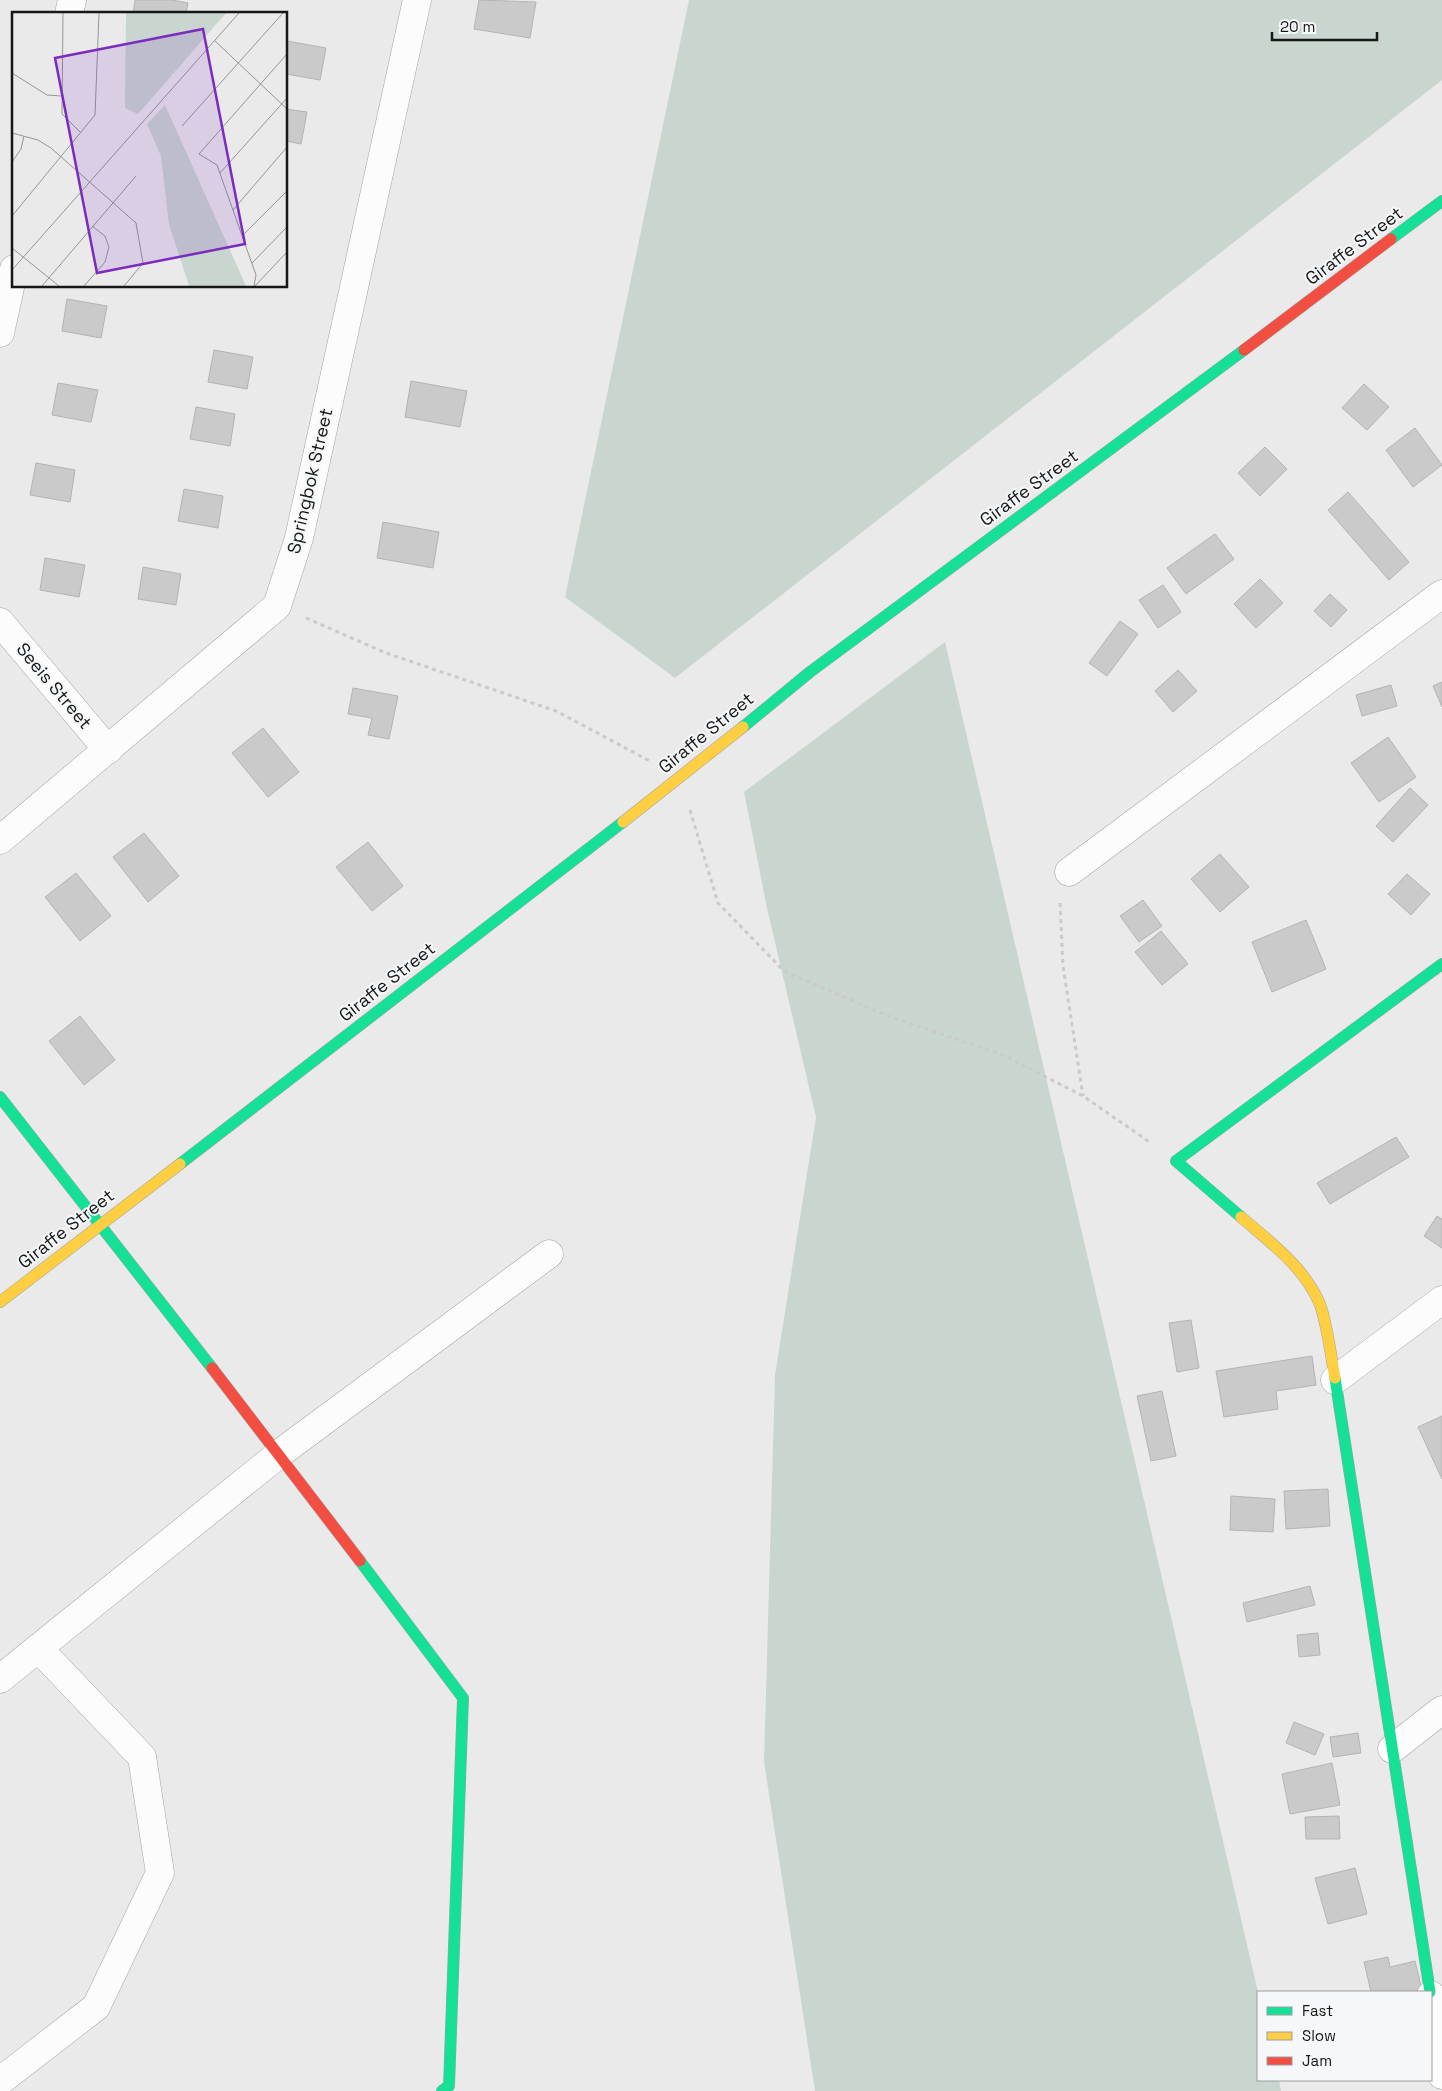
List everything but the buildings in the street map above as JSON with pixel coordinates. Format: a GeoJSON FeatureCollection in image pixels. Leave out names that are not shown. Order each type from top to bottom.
{"type":"FeatureCollection","features":[{"type":"Feature","properties":{"kind":"street","name":"Springbok Street"},"geometry":{"type":"LineString","coordinates":[[277,606],[299,538],[416,0]]}},
{"type":"Feature","properties":{"kind":"street","name":"Giraffe Street"},"geometry":{"type":"LineString","coordinates":[[0,1302],[680,778],[810,672],[1184,396],[1442,201]]}},
{"type":"Feature","properties":{"kind":"street"},"geometry":{"type":"LineString","coordinates":[[0,333],[12,279]]}},
{"type":"Feature","properties":{"kind":"street"},"geometry":{"type":"LineString","coordinates":[[1069,872],[1442,594]]}},
{"type":"Feature","properties":{"kind":"street"},"geometry":{"type":"LineString","coordinates":[[0,840],[277,606]]}},
{"type":"Feature","properties":{"kind":"street","name":"Seeis Street"},"geometry":{"type":"LineString","coordinates":[[0,622],[108,750]]}},
{"type":"Feature","properties":{"kind":"street"},"geometry":{"type":"LineString","coordinates":[[1442,964],[1176,1161],[1284,1254],[1304,1276],[1320,1304],[1334,1380],[1392,1750],[1434,2001],[1442,2075]]}},
{"type":"Feature","properties":{"kind":"street"},"geometry":{"type":"LineString","coordinates":[[0,1098],[101,1224],[279,1454],[462,1698],[449,2086],[442,2091]]}},
{"type":"Feature","properties":{"kind":"street"},"geometry":{"type":"LineString","coordinates":[[0,1679],[279,1454],[549,1254]]}},
{"type":"Feature","properties":{"kind":"street"},"geometry":{"type":"LineString","coordinates":[[1334,1380],[1442,1300]]}},
{"type":"Feature","properties":{"kind":"street"},"geometry":{"type":"LineString","coordinates":[[0,2081],[96,2007],[160,1873],[142,1757],[38,1648]]}},
{"type":"Feature","properties":{"kind":"street"},"geometry":{"type":"LineString","coordinates":[[1392,1750],[1442,1710]]}},
{"type":"Feature","properties":{"kind":"path"},"geometry":{"type":"LineString","coordinates":[[277,606],[386,653],[556,710],[680,778],[718,903],[784,971],[888,1016],[1004,1055],[1083,1096],[1176,1161]]}},
{"type":"Feature","properties":{"kind":"path"},"geometry":{"type":"LineString","coordinates":[[1069,872],[1060,903],[1063,966],[1083,1096]]}},
{"type":"Feature","properties":{"kind":"shaded area"},"geometry":{"type":"Polygon","coordinates":[[[689,0],[1442,0],[1442,80],[675,678],[565,597],[689,0]]]}},
{"type":"Feature","properties":{"kind":"shaded area"},"geometry":{"type":"Polygon","coordinates":[[[945,642],[1258,1991],[1257,2081],[1279,2081],[1281,2091],[815,2091],[764,1762],[775,1375],[816,1117],[767,908],[744,792],[945,642]]]}},
{"type":"Feature","properties":{"kind":"traffic: fast"},"geometry":{"type":"LineString","coordinates":[[1391,239],[1442,201]]}},
{"type":"Feature","properties":{"kind":"traffic: fast"},"geometry":{"type":"LineString","coordinates":[[743,727],[810,672],[1244,350]]}},
{"type":"Feature","properties":{"kind":"traffic: fast"},"geometry":{"type":"LineString","coordinates":[[180,1164],[623,822]]}},
{"type":"Feature","properties":{"kind":"traffic: fast"},"geometry":{"type":"LineString","coordinates":[[1241,1217],[1176,1161],[1442,964]]}},
{"type":"Feature","properties":{"kind":"traffic: fast"},"geometry":{"type":"LineString","coordinates":[[0,1097],[212,1368]]}},
{"type":"Feature","properties":{"kind":"traffic: fast"},"geometry":{"type":"LineString","coordinates":[[1335,1378],[1430,1991]]}},
{"type":"Feature","properties":{"kind":"traffic: fast"},"geometry":{"type":"LineString","coordinates":[[360,1561],[463,1698],[449,2086],[442,2091]]}},
{"type":"Feature","properties":{"kind":"traffic: slow"},"geometry":{"type":"LineString","coordinates":[[623,822],[743,727]]}},
{"type":"Feature","properties":{"kind":"traffic: slow"},"geometry":{"type":"LineString","coordinates":[[0,1302],[180,1164]]}},
{"type":"Feature","properties":{"kind":"traffic: slow"},"geometry":{"type":"LineString","coordinates":[[1241,1217],[1295,1266],[1312,1289],[1319,1302],[1324,1319],[1335,1378]]}},
{"type":"Feature","properties":{"kind":"traffic: jam"},"geometry":{"type":"LineString","coordinates":[[1244,350],[1391,239]]}},
{"type":"Feature","properties":{"kind":"traffic: jam"},"geometry":{"type":"LineString","coordinates":[[212,1368],[360,1561]]}}]}
